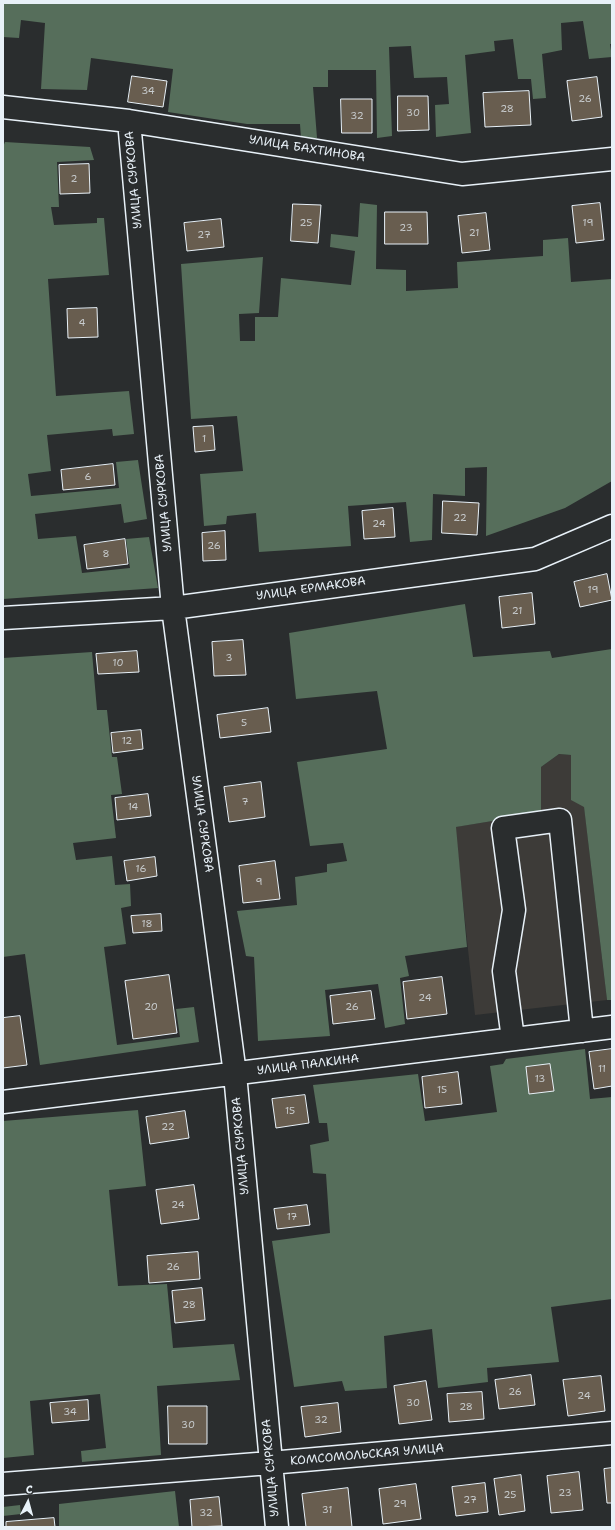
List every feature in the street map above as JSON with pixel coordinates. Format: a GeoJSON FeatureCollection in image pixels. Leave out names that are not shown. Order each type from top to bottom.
{"type":"FeatureCollection","features":[{"type":"Feature","properties":{"kind":"street","name":"УЛИЦА БАХТИНОВА"},"geometry":{"type":"LineString","coordinates":[[3,107],[129,121],[462,174],[612,159]]}},
{"type":"Feature","properties":{"kind":"street","name":"УЛИЦА СУРКОВА"},"geometry":{"type":"LineString","coordinates":[[129,121],[173,608],[235,1074],[277,1527]]}},
{"type":"Feature","properties":{"kind":"street","name":"УЛИЦА ЕРМАКОВА"},"geometry":{"type":"LineString","coordinates":[[3,618],[173,608],[535,559],[612,526]]}},
{"type":"Feature","properties":{"kind":"street"},"geometry":{"type":"LineString","coordinates":[[513,1039],[504,971],[514,910],[503,828],[560,820],[582,1031]]}},
{"type":"Feature","properties":{"kind":"street","name":"УЛИЦА ПАЛКИНА"},"geometry":{"type":"LineString","coordinates":[[3,1102],[612,1027]]}},
{"type":"Feature","properties":{"kind":"street","name":"КОМСОМОЛЬСКАЯ УЛИЦА"},"geometry":{"type":"LineString","coordinates":[[3,1484],[270,1463],[612,1433]]}},
{"type":"Feature","properties":{"kind":"shaded area"},"geometry":{"type":"Polygon","coordinates":[[[559,754],[571,755],[571,799],[584,806],[607,1000],[475,1015],[455,827],[541,813],[541,767],[559,754]]]}},
{"type":"Feature","properties":{"kind":"green space"},"geometry":{"type":"Polygon","coordinates":[[[3,3],[612,3],[612,44],[610,44],[612,57],[589,59],[583,21],[561,23],[562,50],[542,54],[546,98],[533,99],[531,79],[518,79],[513,39],[494,41],[495,51],[465,55],[471,133],[436,137],[435,105],[449,104],[447,77],[414,78],[411,46],[389,47],[392,136],[377,138],[376,70],[328,70],[328,87],[313,87],[317,138],[301,138],[300,124],[247,124],[168,112],[173,69],[91,58],[87,90],[41,89],[45,23],[21,20],[19,38],[3,37],[3,3]]]}},
{"type":"Feature","properties":{"kind":"green space"},"geometry":{"type":"Polygon","coordinates":[[[5,142],[90,147],[94,160],[57,162],[59,207],[51,207],[54,225],[97,223],[97,218],[104,218],[109,275],[48,279],[56,396],[129,391],[134,434],[113,436],[112,429],[47,435],[51,471],[28,474],[31,496],[119,488],[116,462],[138,460],[147,519],[124,523],[121,504],[35,514],[38,539],[76,536],[82,573],[130,568],[126,539],[149,537],[158,588],[3,599],[3,147],[5,142]]]}},
{"type":"Feature","properties":{"kind":"green space"},"geometry":{"type":"Polygon","coordinates":[[[360,203],[377,205],[376,269],[406,270],[406,291],[458,288],[457,262],[543,256],[543,240],[568,238],[571,282],[612,279],[612,481],[565,508],[486,536],[487,467],[465,468],[465,496],[433,494],[432,540],[410,542],[406,502],[348,506],[351,546],[259,552],[256,513],[227,516],[226,524],[204,526],[200,474],[243,471],[237,416],[191,419],[181,264],[263,257],[259,313],[239,314],[240,341],[255,341],[255,317],[278,317],[281,278],[351,285],[355,251],[330,247],[331,234],[358,237],[360,203]]]}},
{"type":"Feature","properties":{"kind":"green space"},"geometry":{"type":"Polygon","coordinates":[[[465,604],[473,657],[550,651],[552,658],[612,649],[612,1000],[607,1000],[584,807],[571,800],[571,755],[559,754],[541,767],[541,813],[456,827],[467,947],[405,956],[409,976],[400,978],[405,1024],[385,1028],[378,984],[325,990],[330,1036],[258,1041],[254,957],[246,956],[237,911],[297,905],[295,877],[327,872],[327,864],[347,861],[343,843],[310,846],[297,762],[387,749],[377,691],[296,699],[289,633],[465,604]]]}},
{"type":"Feature","properties":{"kind":"green space"},"geometry":{"type":"Polygon","coordinates":[[[92,652],[97,710],[107,710],[112,757],[117,757],[122,794],[111,795],[116,838],[73,843],[76,860],[112,856],[115,885],[130,884],[131,906],[121,908],[126,944],[104,947],[117,1045],[180,1037],[176,1009],[194,1007],[199,1042],[40,1065],[25,954],[3,957],[3,658],[92,652]]]}},
{"type":"Feature","properties":{"kind":"green space"},"geometry":{"type":"Polygon","coordinates":[[[585,1049],[590,1099],[612,1097],[612,1299],[551,1307],[559,1362],[487,1368],[488,1382],[438,1388],[432,1329],[384,1336],[387,1388],[345,1391],[342,1381],[294,1387],[272,1241],[330,1233],[326,1174],[313,1173],[310,1145],[329,1141],[327,1123],[319,1123],[313,1085],[418,1074],[425,1121],[497,1112],[490,1066],[503,1064],[506,1059],[585,1049]]]}},
{"type":"Feature","properties":{"kind":"green space"},"geometry":{"type":"Polygon","coordinates":[[[138,1110],[146,1186],[109,1190],[118,1286],[167,1284],[173,1348],[234,1344],[240,1380],[157,1386],[161,1455],[82,1462],[81,1451],[106,1448],[100,1394],[30,1401],[34,1455],[3,1458],[3,1121],[138,1110]]]}},
{"type":"Feature","properties":{"kind":"green space"},"geometry":{"type":"Polygon","coordinates":[[[175,1491],[179,1527],[59,1527],[59,1504],[175,1491]]]}},
{"type":"Feature","properties":{"kind":"green space"},"geometry":{"type":"Polygon","coordinates":[[[20,1505],[21,1514],[3,1516],[3,1507],[20,1505]]]}},
{"type":"Feature","properties":{"kind":"building"},"geometry":{"type":"Polygon","coordinates":[[[132,76],[167,81],[163,107],[128,102],[132,76]]]}},
{"type":"Feature","properties":{"kind":"building"},"geometry":{"type":"Polygon","coordinates":[[[597,77],[602,117],[572,121],[567,81],[597,77]]]}},
{"type":"Feature","properties":{"kind":"building"},"geometry":{"type":"Polygon","coordinates":[[[529,91],[531,125],[485,127],[483,93],[529,91]]]}},
{"type":"Feature","properties":{"kind":"building"},"geometry":{"type":"Polygon","coordinates":[[[398,96],[428,96],[429,130],[398,131],[398,96]]]}},
{"type":"Feature","properties":{"kind":"building"},"geometry":{"type":"Polygon","coordinates":[[[341,99],[372,99],[372,133],[342,133],[341,99]]]}},
{"type":"Feature","properties":{"kind":"building"},"geometry":{"type":"Polygon","coordinates":[[[89,164],[90,193],[60,194],[59,165],[89,164]]]}},
{"type":"Feature","properties":{"kind":"building"},"geometry":{"type":"Polygon","coordinates":[[[600,203],[604,240],[576,243],[572,206],[600,203]]]}},
{"type":"Feature","properties":{"kind":"building"},"geometry":{"type":"Polygon","coordinates":[[[293,204],[321,205],[318,243],[291,241],[293,204]]]}},
{"type":"Feature","properties":{"kind":"building"},"geometry":{"type":"Polygon","coordinates":[[[385,212],[427,212],[428,244],[385,244],[385,212]]]}},
{"type":"Feature","properties":{"kind":"building"},"geometry":{"type":"Polygon","coordinates":[[[486,213],[490,250],[462,253],[458,216],[486,213]]]}},
{"type":"Feature","properties":{"kind":"building"},"geometry":{"type":"Polygon","coordinates":[[[221,219],[224,247],[187,251],[184,223],[221,219]]]}},
{"type":"Feature","properties":{"kind":"building"},"geometry":{"type":"Polygon","coordinates":[[[97,308],[98,337],[68,338],[67,309],[97,308]]]}},
{"type":"Feature","properties":{"kind":"building"},"geometry":{"type":"Polygon","coordinates":[[[213,426],[215,450],[195,452],[193,427],[213,426]]]}},
{"type":"Feature","properties":{"kind":"building"},"geometry":{"type":"Polygon","coordinates":[[[113,464],[115,485],[63,490],[61,470],[113,464]]]}},
{"type":"Feature","properties":{"kind":"building"},"geometry":{"type":"Polygon","coordinates":[[[443,501],[479,503],[477,535],[442,533],[443,501]]]}},
{"type":"Feature","properties":{"kind":"building"},"geometry":{"type":"Polygon","coordinates":[[[393,508],[395,537],[364,539],[362,511],[393,508]]]}},
{"type":"Feature","properties":{"kind":"building"},"geometry":{"type":"Polygon","coordinates":[[[225,531],[226,560],[203,561],[202,533],[225,531]]]}},
{"type":"Feature","properties":{"kind":"building"},"geometry":{"type":"Polygon","coordinates":[[[125,539],[128,564],[87,569],[84,545],[125,539]]]}},
{"type":"Feature","properties":{"kind":"building"},"geometry":{"type":"Polygon","coordinates":[[[607,574],[612,600],[580,607],[574,582],[607,574]]]}},
{"type":"Feature","properties":{"kind":"building"},"geometry":{"type":"Polygon","coordinates":[[[532,593],[535,624],[502,628],[499,597],[532,593]]]}},
{"type":"Feature","properties":{"kind":"building"},"geometry":{"type":"Polygon","coordinates":[[[243,640],[246,675],[214,676],[212,642],[243,640]]]}},
{"type":"Feature","properties":{"kind":"building"},"geometry":{"type":"Polygon","coordinates":[[[137,651],[139,672],[98,674],[96,654],[137,651]]]}},
{"type":"Feature","properties":{"kind":"building"},"geometry":{"type":"Polygon","coordinates":[[[268,708],[271,732],[220,738],[217,715],[268,708]]]}},
{"type":"Feature","properties":{"kind":"building"},"geometry":{"type":"Polygon","coordinates":[[[141,730],[143,749],[113,753],[111,733],[141,730]]]}},
{"type":"Feature","properties":{"kind":"building"},"geometry":{"type":"Polygon","coordinates":[[[261,782],[265,817],[229,822],[224,787],[261,782]]]}},
{"type":"Feature","properties":{"kind":"building"},"geometry":{"type":"Polygon","coordinates":[[[148,794],[151,816],[117,820],[115,798],[148,794]]]}},
{"type":"Feature","properties":{"kind":"building"},"geometry":{"type":"Polygon","coordinates":[[[155,857],[157,876],[127,881],[124,861],[155,857]]]}},
{"type":"Feature","properties":{"kind":"building"},"geometry":{"type":"Polygon","coordinates":[[[275,861],[280,899],[243,903],[239,866],[275,861]]]}},
{"type":"Feature","properties":{"kind":"building"},"geometry":{"type":"Polygon","coordinates":[[[161,914],[162,931],[133,933],[131,916],[161,914]]]}},
{"type":"Feature","properties":{"kind":"building"},"geometry":{"type":"Polygon","coordinates":[[[169,975],[177,1033],[133,1039],[125,981],[169,975]]]}},
{"type":"Feature","properties":{"kind":"building"},"geometry":{"type":"Polygon","coordinates":[[[442,977],[447,1014],[407,1019],[403,982],[442,977]]]}},
{"type":"Feature","properties":{"kind":"building"},"geometry":{"type":"Polygon","coordinates":[[[371,991],[375,1019],[333,1024],[330,996],[371,991]]]}},
{"type":"Feature","properties":{"kind":"building"},"geometry":{"type":"Polygon","coordinates":[[[20,1016],[27,1065],[3,1068],[3,1018],[20,1016]]]}},
{"type":"Feature","properties":{"kind":"building"},"geometry":{"type":"Polygon","coordinates":[[[612,1049],[612,1086],[594,1089],[589,1052],[612,1049]]]}},
{"type":"Feature","properties":{"kind":"building"},"geometry":{"type":"Polygon","coordinates":[[[550,1064],[554,1091],[529,1094],[526,1067],[550,1064]]]}},
{"type":"Feature","properties":{"kind":"building"},"geometry":{"type":"Polygon","coordinates":[[[458,1072],[462,1104],[425,1108],[422,1077],[458,1072]]]}},
{"type":"Feature","properties":{"kind":"building"},"geometry":{"type":"Polygon","coordinates":[[[305,1095],[309,1123],[276,1128],[272,1099],[305,1095]]]}},
{"type":"Feature","properties":{"kind":"building"},"geometry":{"type":"Polygon","coordinates":[[[185,1111],[189,1138],[150,1144],[146,1117],[185,1111]]]}},
{"type":"Feature","properties":{"kind":"building"},"geometry":{"type":"Polygon","coordinates":[[[194,1185],[199,1219],[161,1224],[156,1190],[194,1185]]]}},
{"type":"Feature","properties":{"kind":"building"},"geometry":{"type":"Polygon","coordinates":[[[307,1205],[310,1225],[277,1229],[274,1209],[307,1205]]]}},
{"type":"Feature","properties":{"kind":"building"},"geometry":{"type":"Polygon","coordinates":[[[198,1252],[200,1279],[149,1283],[147,1256],[198,1252]]]}},
{"type":"Feature","properties":{"kind":"building"},"geometry":{"type":"Polygon","coordinates":[[[202,1288],[205,1320],[175,1323],[172,1291],[202,1288]]]}},
{"type":"Feature","properties":{"kind":"building"},"geometry":{"type":"Polygon","coordinates":[[[531,1375],[535,1405],[499,1409],[495,1380],[531,1375]]]}},
{"type":"Feature","properties":{"kind":"building"},"geometry":{"type":"Polygon","coordinates":[[[601,1376],[605,1411],[568,1416],[563,1380],[601,1376]]]}},
{"type":"Feature","properties":{"kind":"building"},"geometry":{"type":"Polygon","coordinates":[[[426,1381],[432,1420],[399,1424],[394,1386],[426,1381]]]}},
{"type":"Feature","properties":{"kind":"building"},"geometry":{"type":"Polygon","coordinates":[[[482,1392],[484,1419],[449,1422],[447,1394],[482,1392]]]}},
{"type":"Feature","properties":{"kind":"building"},"geometry":{"type":"Polygon","coordinates":[[[88,1400],[89,1420],[52,1423],[50,1403],[88,1400]]]}},
{"type":"Feature","properties":{"kind":"building"},"geometry":{"type":"Polygon","coordinates":[[[338,1403],[341,1432],[305,1437],[301,1407],[338,1403]]]}},
{"type":"Feature","properties":{"kind":"building"},"geometry":{"type":"Polygon","coordinates":[[[168,1406],[207,1406],[207,1444],[169,1444],[168,1406]]]}},
{"type":"Feature","properties":{"kind":"building"},"geometry":{"type":"Polygon","coordinates":[[[612,1468],[612,1503],[607,1503],[604,1469],[612,1468]]]}},
{"type":"Feature","properties":{"kind":"building"},"geometry":{"type":"Polygon","coordinates":[[[579,1472],[583,1510],[551,1513],[547,1476],[579,1472]]]}},
{"type":"Feature","properties":{"kind":"building"},"geometry":{"type":"Polygon","coordinates":[[[521,1475],[525,1511],[499,1515],[494,1479],[521,1475]]]}},
{"type":"Feature","properties":{"kind":"building"},"geometry":{"type":"Polygon","coordinates":[[[485,1483],[488,1512],[456,1516],[452,1487],[485,1483]]]}},
{"type":"Feature","properties":{"kind":"building"},"geometry":{"type":"Polygon","coordinates":[[[416,1484],[421,1519],[383,1524],[379,1489],[416,1484]]]}},
{"type":"Feature","properties":{"kind":"building"},"geometry":{"type":"Polygon","coordinates":[[[348,1488],[352,1527],[306,1527],[302,1494],[348,1488]]]}},
{"type":"Feature","properties":{"kind":"building"},"geometry":{"type":"Polygon","coordinates":[[[219,1497],[222,1526],[192,1527],[190,1500],[219,1497]]]}},
{"type":"Feature","properties":{"kind":"building"},"geometry":{"type":"Polygon","coordinates":[[[54,1518],[55,1527],[6,1527],[6,1522],[54,1518]]]}}]}
